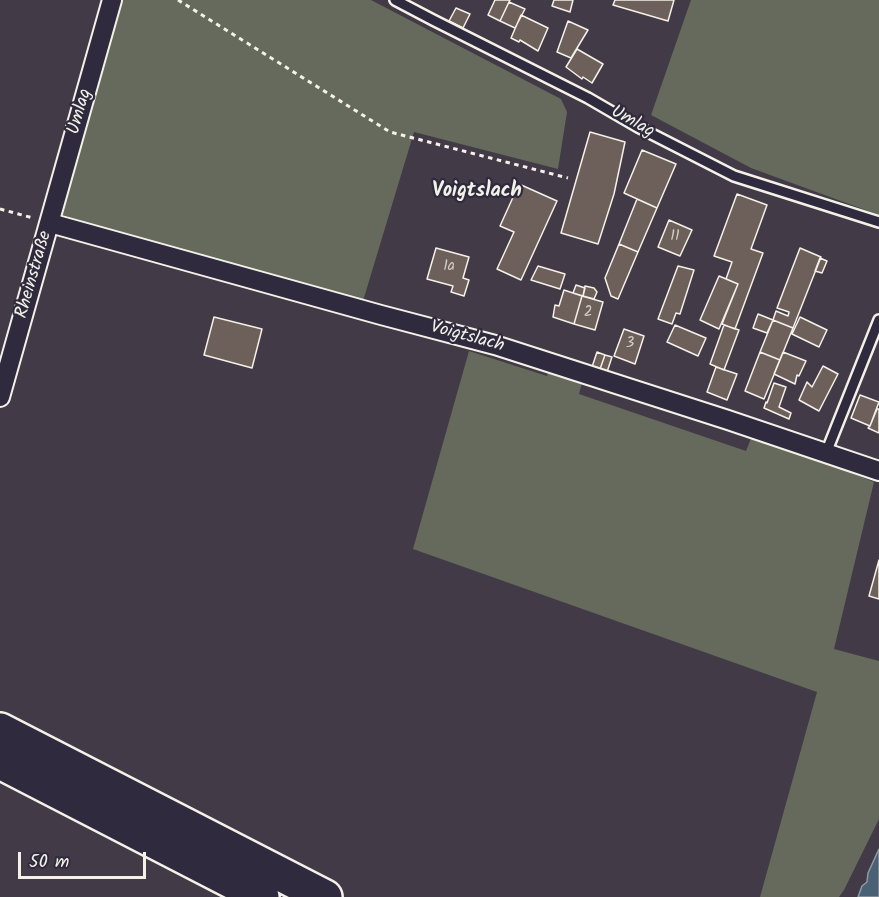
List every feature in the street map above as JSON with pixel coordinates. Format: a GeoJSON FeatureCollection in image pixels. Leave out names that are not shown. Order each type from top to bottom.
{"type":"FeatureCollection","features":[{"type":"Feature","properties":{"kind":"highway"},"geometry":{"type":"LineString","coordinates":[[0,730],[325,897]]}},
{"type":"Feature","properties":{"kind":"highway"},"geometry":{"type":"LineString","coordinates":[[0,762],[262,897]]}},
{"type":"Feature","properties":{"kind":"street","name":"Umlag"},"geometry":{"type":"LineString","coordinates":[[50,223],[112,0]]}},
{"type":"Feature","properties":{"kind":"street","name":"Rheinstraße"},"geometry":{"type":"LineString","coordinates":[[0,397],[50,223]]}},
{"type":"Feature","properties":{"kind":"street","name":"Voigtslach"},"geometry":{"type":"LineString","coordinates":[[50,223],[495,345],[879,471]]}},
{"type":"Feature","properties":{"kind":"lane","name":"Umlag"},"geometry":{"type":"LineString","coordinates":[[395,0],[588,98],[638,128],[734,177],[879,222]]}},
{"type":"Feature","properties":{"kind":"lane"},"geometry":{"type":"LineString","coordinates":[[826,453],[879,320]]}},
{"type":"Feature","properties":{"kind":"path"},"geometry":{"type":"LineString","coordinates":[[178,0],[390,132],[568,178]]}},
{"type":"Feature","properties":{"kind":"path"},"geometry":{"type":"LineString","coordinates":[[0,209],[50,223]]}},
{"type":"Feature","properties":{"kind":"green space"},"geometry":{"type":"Polygon","coordinates":[[[119,0],[371,0],[561,99],[567,112],[558,169],[414,132],[363,301],[192,257],[60,214],[119,0]]]}},
{"type":"Feature","properties":{"kind":"green space"},"geometry":{"type":"Polygon","coordinates":[[[691,0],[879,0],[879,215],[751,168],[651,115],[691,0]]]}},
{"type":"Feature","properties":{"kind":"green space"},"geometry":{"type":"Polygon","coordinates":[[[469,351],[547,376],[549,369],[583,379],[579,394],[746,451],[752,436],[874,482],[834,649],[879,661],[879,819],[839,897],[760,897],[817,692],[413,549],[469,351]]]}},
{"type":"Feature","properties":{"kind":"water"},"geometry":{"type":"Polygon","coordinates":[[[879,849],[879,897],[858,897],[862,886],[867,882],[868,873],[879,849]]]}},
{"type":"Feature","properties":{"kind":"building"},"geometry":{"type":"Polygon","coordinates":[[[495,0],[510,0],[500,21],[488,15],[495,0]]]}},
{"type":"Feature","properties":{"kind":"building"},"geometry":{"type":"Polygon","coordinates":[[[554,0],[573,0],[570,12],[552,6],[554,0]]]}},
{"type":"Feature","properties":{"kind":"building"},"geometry":{"type":"Polygon","coordinates":[[[615,0],[674,0],[668,21],[613,5],[615,0]]]}},
{"type":"Feature","properties":{"kind":"building"},"geometry":{"type":"Polygon","coordinates":[[[509,2],[525,9],[515,28],[500,21],[509,2]]]}},
{"type":"Feature","properties":{"kind":"building"},"geometry":{"type":"Polygon","coordinates":[[[456,8],[470,14],[463,28],[449,21],[456,8]]]}},
{"type":"Feature","properties":{"kind":"building"},"geometry":{"type":"Polygon","coordinates":[[[521,15],[548,28],[538,51],[520,40],[519,42],[511,38],[521,15]]]}},
{"type":"Feature","properties":{"kind":"building"},"geometry":{"type":"Polygon","coordinates":[[[568,21],[588,30],[571,58],[557,52],[568,21]]]}},
{"type":"Feature","properties":{"kind":"building"},"geometry":{"type":"Polygon","coordinates":[[[577,49],[603,64],[592,83],[583,77],[582,79],[566,67],[577,49]]]}},
{"type":"Feature","properties":{"kind":"building"},"geometry":{"type":"Polygon","coordinates":[[[590,132],[625,142],[614,194],[598,244],[561,233],[590,132]]]}},
{"type":"Feature","properties":{"kind":"building"},"geometry":{"type":"Polygon","coordinates":[[[642,150],[676,164],[657,208],[624,193],[642,150]]]}},
{"type":"Feature","properties":{"kind":"building"},"geometry":{"type":"Polygon","coordinates":[[[519,184],[557,201],[521,280],[497,269],[514,232],[500,226],[519,184]]]}},
{"type":"Feature","properties":{"kind":"building"},"geometry":{"type":"Polygon","coordinates":[[[737,194],[767,205],[751,249],[763,253],[735,329],[722,324],[738,284],[726,279],[732,262],[714,256],[737,194]]]}},
{"type":"Feature","properties":{"kind":"building"},"geometry":{"type":"Polygon","coordinates":[[[637,199],[657,208],[638,252],[619,244],[637,199]]]}},
{"type":"Feature","properties":{"kind":"building"},"geometry":{"type":"Polygon","coordinates":[[[669,220],[692,230],[680,256],[658,247],[669,220]]]}},
{"type":"Feature","properties":{"kind":"building"},"geometry":{"type":"Polygon","coordinates":[[[619,244],[638,252],[618,299],[611,296],[605,278],[619,244]]]}},
{"type":"Feature","properties":{"kind":"building"},"geometry":{"type":"Polygon","coordinates":[[[436,248],[469,257],[463,278],[469,280],[464,296],[451,292],[453,286],[427,279],[436,248]]]}},
{"type":"Feature","properties":{"kind":"building"},"geometry":{"type":"Polygon","coordinates":[[[800,248],[821,257],[793,328],[773,320],[776,311],[788,316],[789,312],[777,308],[800,248]]]}},
{"type":"Feature","properties":{"kind":"building"},"geometry":{"type":"Polygon","coordinates":[[[820,258],[827,261],[822,273],[815,271],[820,258]]]}},
{"type":"Feature","properties":{"kind":"building"},"geometry":{"type":"Polygon","coordinates":[[[538,266],[565,274],[560,289],[531,280],[538,266]]]}},
{"type":"Feature","properties":{"kind":"building"},"geometry":{"type":"Polygon","coordinates":[[[678,266],[694,270],[680,314],[676,313],[672,324],[658,319],[678,266]]]}},
{"type":"Feature","properties":{"kind":"building"},"geometry":{"type":"Polygon","coordinates":[[[719,276],[738,284],[719,329],[700,320],[719,276]]]}},
{"type":"Feature","properties":{"kind":"building"},"geometry":{"type":"Polygon","coordinates":[[[576,285],[585,288],[583,296],[573,293],[576,285]]]}},
{"type":"Feature","properties":{"kind":"building"},"geometry":{"type":"Polygon","coordinates":[[[585,286],[594,288],[597,292],[594,299],[583,296],[585,286]]]}},
{"type":"Feature","properties":{"kind":"building"},"geometry":{"type":"Polygon","coordinates":[[[564,290],[582,296],[574,324],[553,317],[555,305],[559,306],[564,290]]]}},
{"type":"Feature","properties":{"kind":"building"},"geometry":{"type":"Polygon","coordinates":[[[582,296],[603,302],[595,330],[574,324],[582,296]]]}},
{"type":"Feature","properties":{"kind":"building"},"geometry":{"type":"Polygon","coordinates":[[[758,314],[773,320],[767,333],[753,328],[758,314]]]}},
{"type":"Feature","properties":{"kind":"building"},"geometry":{"type":"Polygon","coordinates":[[[214,317],[262,329],[252,368],[204,355],[214,317]]]}},
{"type":"Feature","properties":{"kind":"building"},"geometry":{"type":"Polygon","coordinates":[[[800,317],[827,330],[819,347],[792,334],[800,317]]]}},
{"type":"Feature","properties":{"kind":"building"},"geometry":{"type":"Polygon","coordinates":[[[773,320],[793,328],[780,360],[760,352],[773,320]]]}},
{"type":"Feature","properties":{"kind":"building"},"geometry":{"type":"Polygon","coordinates":[[[675,325],[706,338],[698,356],[667,342],[675,325]]]}},
{"type":"Feature","properties":{"kind":"building"},"geometry":{"type":"Polygon","coordinates":[[[724,325],[739,330],[724,370],[710,364],[724,325]]]}},
{"type":"Feature","properties":{"kind":"building"},"geometry":{"type":"Polygon","coordinates":[[[624,329],[644,336],[635,364],[614,356],[624,329]]]}},
{"type":"Feature","properties":{"kind":"building"},"geometry":{"type":"Polygon","coordinates":[[[597,352],[605,355],[600,369],[592,367],[597,352]]]}},
{"type":"Feature","properties":{"kind":"building"},"geometry":{"type":"Polygon","coordinates":[[[760,352],[780,360],[764,399],[745,391],[760,352]]]}},
{"type":"Feature","properties":{"kind":"building"},"geometry":{"type":"Polygon","coordinates":[[[783,352],[806,361],[799,376],[797,375],[795,384],[774,374],[783,352]]]}},
{"type":"Feature","properties":{"kind":"building"},"geometry":{"type":"Polygon","coordinates":[[[605,355],[612,357],[607,372],[600,369],[605,355]]]}},
{"type":"Feature","properties":{"kind":"building"},"geometry":{"type":"Polygon","coordinates":[[[823,366],[838,374],[819,411],[799,400],[807,382],[812,387],[823,366]]]}},
{"type":"Feature","properties":{"kind":"building"},"geometry":{"type":"Polygon","coordinates":[[[716,367],[737,374],[727,400],[707,392],[716,367]]]}},
{"type":"Feature","properties":{"kind":"building"},"geometry":{"type":"Polygon","coordinates":[[[774,383],[786,387],[779,407],[791,413],[789,419],[764,408],[774,383]]]}},
{"type":"Feature","properties":{"kind":"building"},"geometry":{"type":"Polygon","coordinates":[[[860,395],[879,402],[870,426],[851,418],[860,395]]]}},
{"type":"Feature","properties":{"kind":"building"},"geometry":{"type":"Polygon","coordinates":[[[879,409],[879,433],[868,428],[879,409]]]}},
{"type":"Feature","properties":{"kind":"building"},"geometry":{"type":"Polygon","coordinates":[[[879,560],[879,599],[869,596],[879,560]]]}},
{"type":"Feature","properties":{"kind":"district","name":"Voigtslach"},"geometry":{"type":"Point","coordinates":[477,193]}}]}
